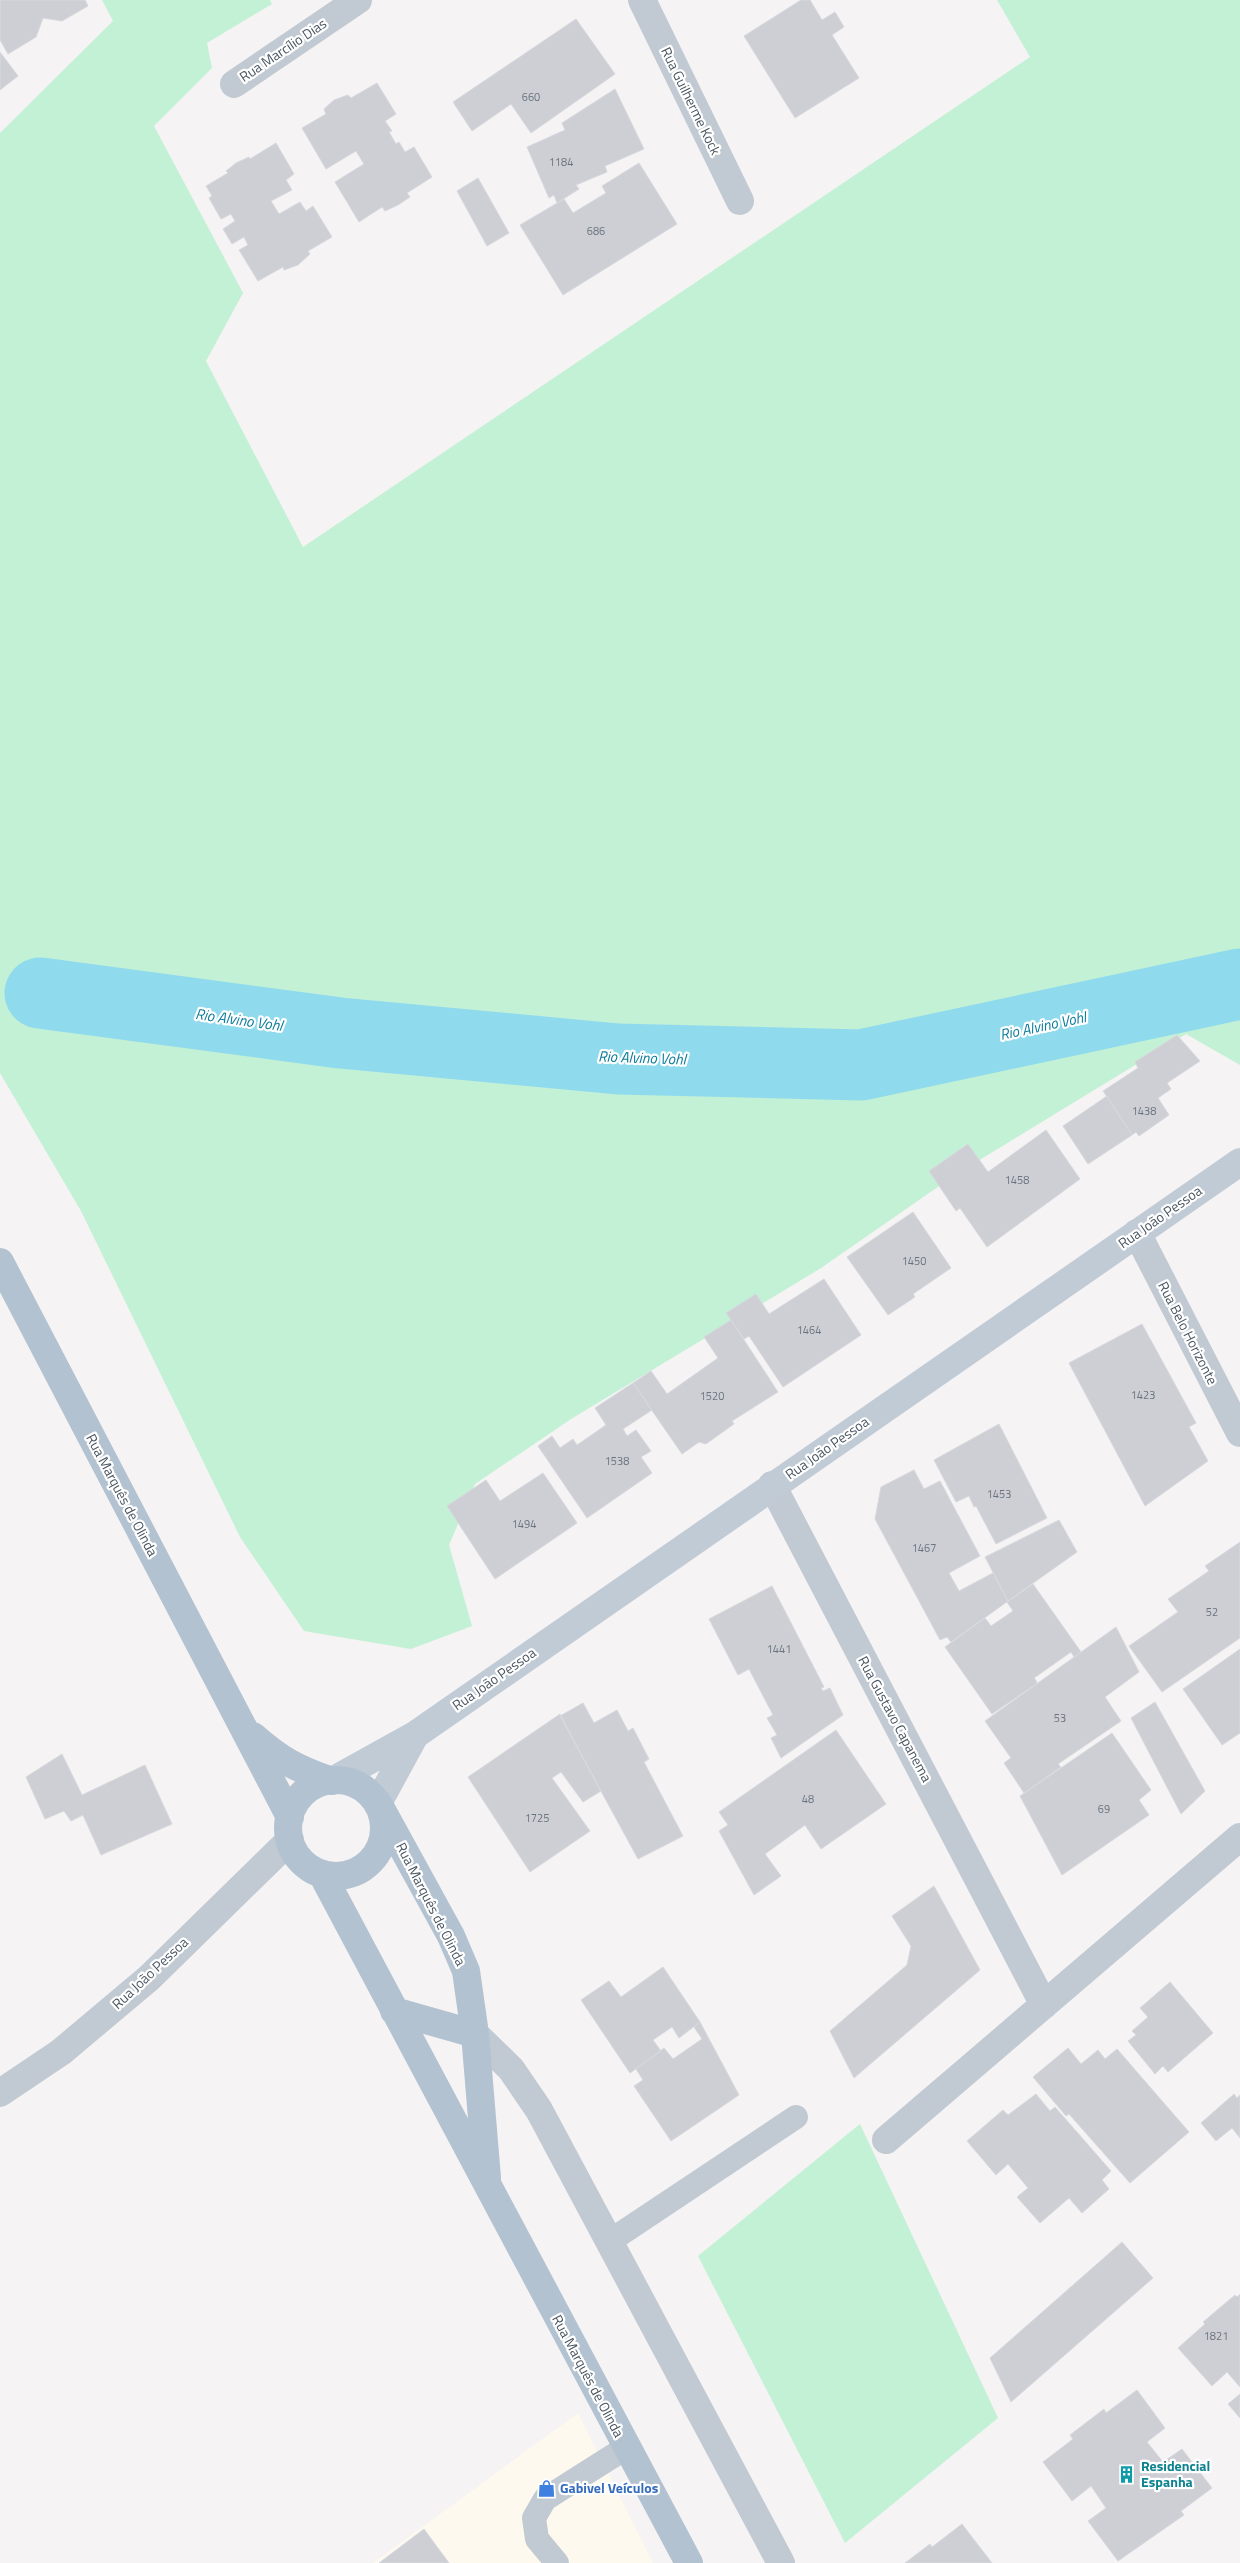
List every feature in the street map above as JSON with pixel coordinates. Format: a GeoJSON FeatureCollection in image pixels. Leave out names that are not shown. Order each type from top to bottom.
{"type":"FeatureCollection","features":[{"type":"Feature","properties":{"kind":"main road","name":"Rua Marquês de Olinda"},"geometry":{"type":"LineString","coordinates":[[0,1262],[244,1728],[290,1828]]}},
{"type":"Feature","properties":{"kind":"main road","name":"Rua Marquês de Olinda"},"geometry":{"type":"LineString","coordinates":[[244,1728],[275,1755],[290,1764],[332,1780]]}},
{"type":"Feature","properties":{"kind":"main road"},"geometry":{"type":"LineString","coordinates":[[332,1780],[358,1785],[378,1803],[384,1819],[384,1835],[379,1851],[368,1863],[355,1872],[339,1876],[322,1874],[302,1861],[290,1828],[295,1804],[305,1792],[318,1784],[332,1780]]}},
{"type":"Feature","properties":{"kind":"main road","name":"Rua Marquês de Olinda"},"geometry":{"type":"LineString","coordinates":[[378,1803],[451,1936],[466,1971],[475,2034],[488,2189]]}},
{"type":"Feature","properties":{"kind":"main road","name":"Rua Marquês de Olinda"},"geometry":{"type":"LineString","coordinates":[[322,1874],[488,2189],[689,2563]]}},
{"type":"Feature","properties":{"kind":"main road"},"geometry":{"type":"LineString","coordinates":[[394,2011],[475,2034]]}},
{"type":"Feature","properties":{"kind":"street","name":"Rua Marcílio Dias"},"geometry":{"type":"LineString","coordinates":[[234,84],[358,0]]}},
{"type":"Feature","properties":{"kind":"street","name":"Rua Guilherme Kock"},"geometry":{"type":"LineString","coordinates":[[642,0],[740,201]]}},
{"type":"Feature","properties":{"kind":"street","name":"Rua João Pessoa"},"geometry":{"type":"LineString","coordinates":[[332,1780],[415,1735],[772,1485],[1240,1162]]}},
{"type":"Feature","properties":{"kind":"street","name":"Rua Belo Horizonte"},"geometry":{"type":"LineString","coordinates":[[1137,1233],[1240,1433]]}},
{"type":"Feature","properties":{"kind":"street","name":"Rua Gustavo Capanema"},"geometry":{"type":"LineString","coordinates":[[772,1485],[1044,2005]]}},
{"type":"Feature","properties":{"kind":"street","name":"Rua João Pessoa"},"geometry":{"type":"LineString","coordinates":[[378,1803],[415,1735]]}},
{"type":"Feature","properties":{"kind":"street","name":"Rua João Pessoa"},"geometry":{"type":"LineString","coordinates":[[0,2093],[61,2052],[148,1978],[290,1828]]}},
{"type":"Feature","properties":{"kind":"street"},"geometry":{"type":"LineString","coordinates":[[886,2140],[1240,1837]]}},
{"type":"Feature","properties":{"kind":"street"},"geometry":{"type":"LineString","coordinates":[[475,2034],[511,2069],[539,2110],[781,2563]]}},
{"type":"Feature","properties":{"kind":"lane"},"geometry":{"type":"LineString","coordinates":[[610,2240],[796,2117]]}},
{"type":"Feature","properties":{"kind":"lane"},"geometry":{"type":"LineString","coordinates":[[557,2563],[537,2539],[534,2518],[545,2499],[627,2447]]}},
{"type":"Feature","properties":{"kind":"shaded area","name":"Gabivel Veículos"},"geometry":{"type":"Polygon","coordinates":[[[578,2413],[653,2563],[373,2563],[578,2413]]]}},
{"type":"Feature","properties":{"kind":"green space"},"geometry":{"type":"Polygon","coordinates":[[[102,0],[270,0],[272,4],[207,43],[212,68],[154,126],[243,293],[206,361],[303,547],[1030,57],[997,0],[1240,0],[1240,1065],[1186,1034],[955,1175],[821,1268],[571,1419],[475,1484],[449,1545],[472,1626],[411,1649],[304,1631],[240,1537],[81,1211],[0,1073],[0,133],[113,21],[102,0]]]}},
{"type":"Feature","properties":{"kind":"green space"},"geometry":{"type":"Polygon","coordinates":[[[860,2124],[998,2418],[845,2543],[698,2256],[860,2124]]]}},
{"type":"Feature","properties":{"kind":"building"},"geometry":{"type":"Polygon","coordinates":[[[0,0],[85,0],[88,6],[62,21],[43,18],[36,37],[8,54],[0,40],[0,0]]]}},
{"type":"Feature","properties":{"kind":"building"},"geometry":{"type":"Polygon","coordinates":[[[801,0],[810,0],[822,20],[835,12],[844,27],[832,35],[859,78],[795,118],[744,36],[801,0]]]}},
{"type":"Feature","properties":{"kind":"building"},"geometry":{"type":"Polygon","coordinates":[[[576,19],[615,74],[531,133],[511,104],[472,131],[453,102],[576,19]]]}},
{"type":"Feature","properties":{"kind":"building"},"geometry":{"type":"Polygon","coordinates":[[[0,52],[18,76],[0,90],[0,52]]]}},
{"type":"Feature","properties":{"kind":"building"},"geometry":{"type":"Polygon","coordinates":[[[377,83],[396,114],[385,121],[392,131],[389,132],[396,144],[399,142],[405,152],[414,147],[432,177],[407,193],[410,197],[398,205],[385,211],[382,207],[359,222],[335,182],[364,164],[356,151],[326,169],[302,128],[326,114],[324,109],[334,100],[348,95],[351,98],[377,83]]]}},
{"type":"Feature","properties":{"kind":"building"},"geometry":{"type":"Polygon","coordinates":[[[615,89],[644,149],[605,166],[607,172],[576,185],[579,189],[557,203],[554,195],[549,198],[527,147],[565,130],[562,123],[615,89]]]}},
{"type":"Feature","properties":{"kind":"building"},"geometry":{"type":"Polygon","coordinates":[[[276,143],[294,174],[286,180],[292,190],[271,201],[279,214],[300,202],[306,211],[313,206],[332,237],[308,251],[310,254],[298,265],[284,270],[283,267],[258,281],[239,250],[248,245],[244,237],[232,244],[223,229],[235,221],[231,214],[221,219],[209,198],[212,196],[206,186],[228,173],[226,171],[236,163],[249,157],[250,159],[276,143]]]}},
{"type":"Feature","properties":{"kind":"building"},"geometry":{"type":"Polygon","coordinates":[[[639,163],[677,224],[563,295],[520,225],[564,199],[573,213],[606,193],[602,186],[639,163]]]}},
{"type":"Feature","properties":{"kind":"building"},"geometry":{"type":"Polygon","coordinates":[[[478,178],[509,233],[487,246],[457,191],[478,178]]]}},
{"type":"Feature","properties":{"kind":"building"},"geometry":{"type":"Polygon","coordinates":[[[1177,1035],[1200,1061],[1167,1083],[1171,1089],[1158,1098],[1169,1115],[1139,1136],[1136,1132],[1132,1135],[1103,1091],[1138,1068],[1135,1062],[1177,1035]]]}},
{"type":"Feature","properties":{"kind":"building"},"geometry":{"type":"Polygon","coordinates":[[[1107,1096],[1132,1135],[1088,1164],[1063,1126],[1107,1096]]]}},
{"type":"Feature","properties":{"kind":"building"},"geometry":{"type":"Polygon","coordinates":[[[1046,1130],[1080,1179],[987,1247],[960,1208],[956,1211],[929,1171],[968,1144],[988,1172],[1046,1130]]]}},
{"type":"Feature","properties":{"kind":"building"},"geometry":{"type":"Polygon","coordinates":[[[913,1212],[951,1268],[913,1294],[915,1297],[888,1315],[847,1257],[913,1212]]]}},
{"type":"Feature","properties":{"kind":"building"},"geometry":{"type":"Polygon","coordinates":[[[824,1279],[861,1335],[783,1387],[749,1336],[744,1339],[726,1313],[756,1294],[769,1314],[824,1279]]]}},
{"type":"Feature","properties":{"kind":"building"},"geometry":{"type":"Polygon","coordinates":[[[731,1320],[778,1392],[732,1421],[734,1424],[706,1444],[699,1442],[682,1454],[633,1383],[651,1371],[667,1394],[718,1358],[704,1337],[731,1320]]]}},
{"type":"Feature","properties":{"kind":"building"},"geometry":{"type":"Polygon","coordinates":[[[1142,1324],[1196,1423],[1189,1427],[1208,1461],[1145,1506],[1069,1363],[1142,1324]]]}},
{"type":"Feature","properties":{"kind":"building"},"geometry":{"type":"Polygon","coordinates":[[[633,1383],[652,1410],[623,1429],[627,1436],[636,1430],[651,1451],[641,1457],[652,1473],[587,1518],[538,1446],[552,1436],[560,1448],[573,1439],[577,1445],[606,1425],[595,1408],[633,1383]]]}},
{"type":"Feature","properties":{"kind":"building"},"geometry":{"type":"Polygon","coordinates":[[[999,1424],[1047,1518],[996,1544],[969,1496],[956,1502],[934,1460],[999,1424]]]}},
{"type":"Feature","properties":{"kind":"building"},"geometry":{"type":"Polygon","coordinates":[[[914,1470],[924,1489],[940,1481],[980,1556],[949,1573],[959,1591],[993,1573],[1008,1601],[951,1642],[947,1637],[940,1640],[875,1519],[881,1487],[914,1470]]]}},
{"type":"Feature","properties":{"kind":"building"},"geometry":{"type":"Polygon","coordinates":[[[543,1473],[577,1523],[495,1579],[447,1506],[486,1480],[500,1501],[543,1473]]]}},
{"type":"Feature","properties":{"kind":"building"},"geometry":{"type":"Polygon","coordinates":[[[1059,1520],[1077,1552],[1008,1601],[985,1557],[1059,1520]]]}},
{"type":"Feature","properties":{"kind":"building"},"geometry":{"type":"Polygon","coordinates":[[[1240,1542],[1240,1638],[1162,1692],[1129,1646],[1178,1612],[1168,1599],[1209,1571],[1205,1566],[1240,1542]]]}},
{"type":"Feature","properties":{"kind":"building"},"geometry":{"type":"Polygon","coordinates":[[[1033,1584],[1081,1652],[1074,1657],[1071,1652],[1034,1678],[1037,1682],[1036,1684],[992,1714],[945,1647],[985,1618],[991,1626],[1013,1611],[1007,1602],[1033,1584]]]}},
{"type":"Feature","properties":{"kind":"building"},"geometry":{"type":"Polygon","coordinates":[[[772,1586],[824,1687],[821,1688],[823,1691],[830,1688],[843,1715],[781,1758],[771,1738],[777,1735],[767,1718],[773,1715],[749,1669],[738,1675],[709,1619],[772,1586]]]}},
{"type":"Feature","properties":{"kind":"building"},"geometry":{"type":"Polygon","coordinates":[[[1116,1627],[1139,1672],[1105,1697],[1121,1721],[1058,1764],[1061,1767],[1024,1793],[1004,1763],[1011,1758],[985,1721],[1116,1627]]]}},
{"type":"Feature","properties":{"kind":"building"},"geometry":{"type":"Polygon","coordinates":[[[1240,1649],[1240,1733],[1222,1745],[1183,1689],[1240,1649]]]}},
{"type":"Feature","properties":{"kind":"building"},"geometry":{"type":"Polygon","coordinates":[[[1155,1702],[1205,1791],[1181,1814],[1131,1718],[1155,1702]]]}},
{"type":"Feature","properties":{"kind":"building"},"geometry":{"type":"Polygon","coordinates":[[[583,1703],[594,1723],[617,1710],[628,1731],[633,1728],[649,1759],[644,1762],[683,1836],[638,1859],[560,1716],[583,1703]]]}},
{"type":"Feature","properties":{"kind":"building"},"geometry":{"type":"Polygon","coordinates":[[[560,1714],[601,1791],[583,1802],[561,1772],[552,1778],[590,1831],[530,1872],[468,1777],[560,1714]]]}},
{"type":"Feature","properties":{"kind":"building"},"geometry":{"type":"Polygon","coordinates":[[[836,1730],[886,1804],[821,1849],[805,1825],[765,1854],[781,1876],[754,1895],[719,1831],[728,1825],[719,1812],[836,1730]]]}},
{"type":"Feature","properties":{"kind":"building"},"geometry":{"type":"Polygon","coordinates":[[[1112,1733],[1151,1790],[1139,1800],[1149,1815],[1062,1875],[1020,1796],[1112,1733]]]}},
{"type":"Feature","properties":{"kind":"building"},"geometry":{"type":"Polygon","coordinates":[[[62,1754],[82,1795],[145,1765],[172,1824],[101,1855],[83,1815],[71,1821],[64,1811],[45,1819],[26,1777],[62,1754]]]}},
{"type":"Feature","properties":{"kind":"building"},"geometry":{"type":"Polygon","coordinates":[[[934,1886],[980,1970],[854,2078],[830,2031],[907,1965],[911,1946],[892,1916],[934,1886]]]}},
{"type":"Feature","properties":{"kind":"building"},"geometry":{"type":"Polygon","coordinates":[[[663,1967],[700,2022],[679,2038],[672,2027],[653,2040],[661,2051],[630,2073],[581,2000],[609,1981],[621,1997],[663,1967]]]}},
{"type":"Feature","properties":{"kind":"building"},"geometry":{"type":"Polygon","coordinates":[[[1170,1982],[1213,2033],[1168,2072],[1163,2066],[1155,2074],[1128,2041],[1136,2035],[1132,2031],[1148,2017],[1140,2008],[1170,1982]]]}},
{"type":"Feature","properties":{"kind":"building"},"geometry":{"type":"Polygon","coordinates":[[[700,2022],[739,2095],[671,2141],[634,2086],[643,2080],[636,2069],[664,2048],[673,2059],[702,2039],[694,2027],[700,2022]]]}},
{"type":"Feature","properties":{"kind":"building"},"geometry":{"type":"Polygon","coordinates":[[[1068,2048],[1081,2064],[1098,2050],[1105,2059],[1117,2049],[1189,2132],[1130,2183],[1069,2114],[1066,2116],[1033,2077],[1068,2048]]]}},
{"type":"Feature","properties":{"kind":"building"},"geometry":{"type":"Polygon","coordinates":[[[1036,2094],[1050,2111],[1055,2107],[1111,2171],[1102,2180],[1109,2189],[1082,2213],[1069,2198],[1040,2223],[1017,2197],[1028,2188],[1008,2164],[996,2175],[967,2141],[1003,2110],[1008,2115],[1036,2094]]]}},
{"type":"Feature","properties":{"kind":"building"},"geometry":{"type":"Polygon","coordinates":[[[1234,2094],[1237,2098],[1240,2095],[1240,2138],[1232,2128],[1216,2141],[1201,2123],[1234,2094]]]}},
{"type":"Feature","properties":{"kind":"building"},"geometry":{"type":"Polygon","coordinates":[[[1122,2242],[1153,2278],[1011,2402],[990,2358],[1122,2242]]]}},
{"type":"Feature","properties":{"kind":"building"},"geometry":{"type":"Polygon","coordinates":[[[1240,2294],[1240,2387],[1227,2372],[1212,2386],[1178,2348],[1205,2324],[1203,2322],[1235,2295],[1237,2297],[1240,2294]]]}},
{"type":"Feature","properties":{"kind":"building","name":"Residencial Espanha"},"geometry":{"type":"Polygon","coordinates":[[[1137,2390],[1165,2428],[1147,2442],[1163,2462],[1182,2449],[1212,2488],[1181,2511],[1184,2515],[1118,2561],[1088,2521],[1106,2508],[1091,2486],[1072,2501],[1043,2462],[1073,2439],[1070,2435],[1104,2409],[1106,2413],[1137,2390]]]}},
{"type":"Feature","properties":{"kind":"building"},"geometry":{"type":"Polygon","coordinates":[[[1240,2394],[1240,2418],[1228,2404],[1240,2394]]]}},
{"type":"Feature","properties":{"kind":"building"},"geometry":{"type":"Polygon","coordinates":[[[962,2524],[992,2563],[905,2563],[930,2544],[932,2547],[962,2524]]]}},
{"type":"Feature","properties":{"kind":"building"},"geometry":{"type":"Polygon","coordinates":[[[424,2529],[449,2563],[379,2563],[424,2529]]]}},
{"type":"Feature","properties":{"kind":"waterway","name":"Rio Alvino Vohl"},"geometry":{"type":"LineString","coordinates":[[40,993],[340,1033],[618,1059],[861,1065],[1240,984]]}},
{"type":"Feature","properties":{"kind":"place","name":"Residencial Espanha"},"geometry":{"type":"Point","coordinates":[1127,2474]}},
{"type":"Feature","properties":{"kind":"place","name":"Gabivel Veículos"},"geometry":{"type":"Point","coordinates":[546,2488]}}]}
